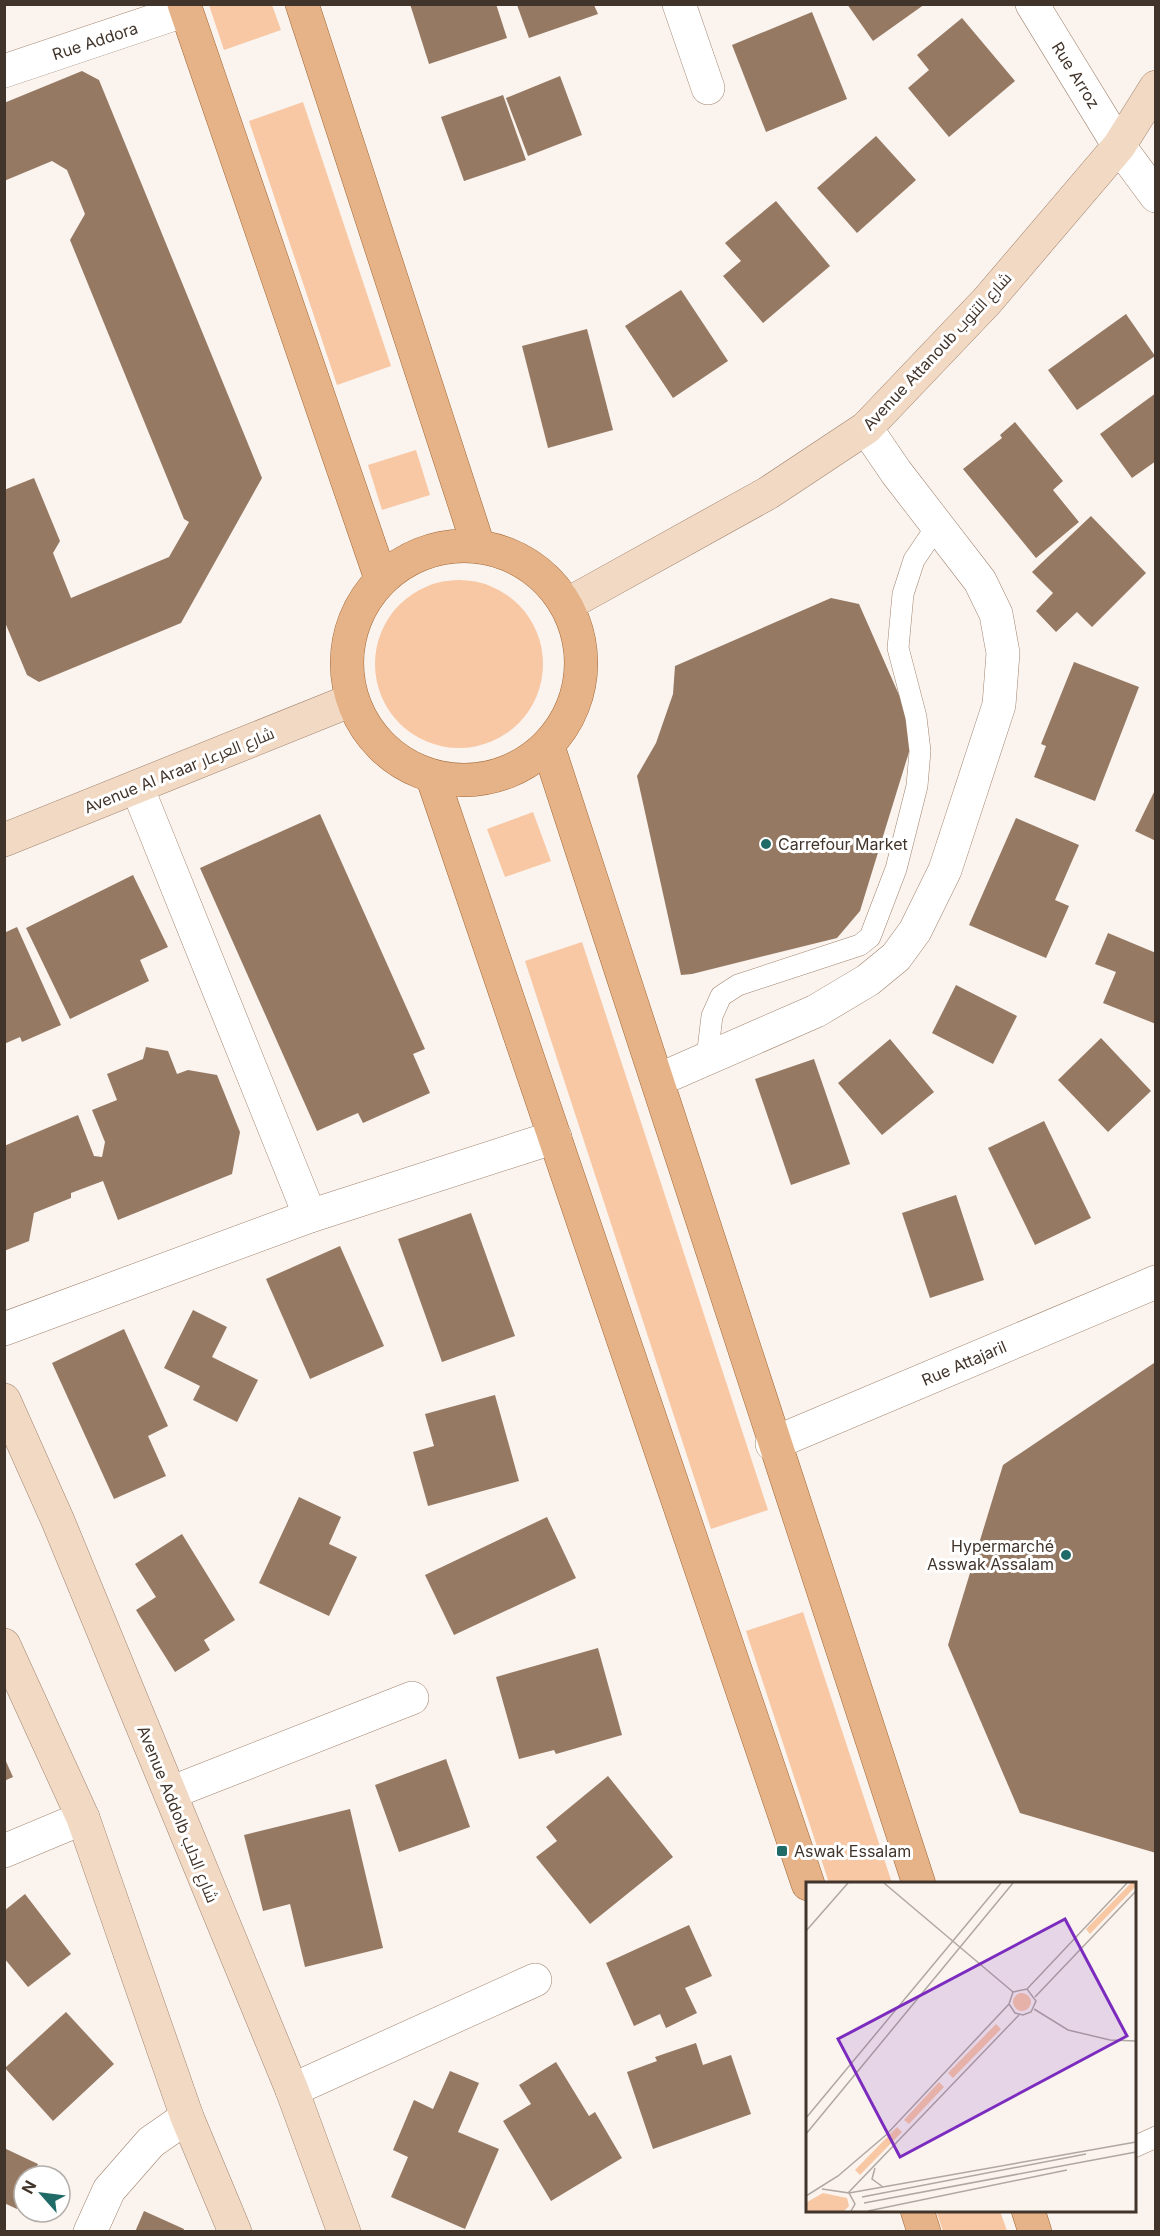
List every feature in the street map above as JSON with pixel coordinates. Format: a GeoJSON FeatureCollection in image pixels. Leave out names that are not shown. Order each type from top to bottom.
{"type":"FeatureCollection","features":[{"type":"Feature","properties":{"kind":"main road"},"geometry":{"type":"LineString","coordinates":[[302,4],[478,545]]}},
{"type":"Feature","properties":{"kind":"main road"},"geometry":{"type":"LineString","coordinates":[[185,8],[381,579]]}},
{"type":"Feature","properties":{"kind":"main road"},"geometry":{"type":"LineString","coordinates":[[451,545],[478,545],[514,555],[544,575],[568,604],[580,640],[582,678],[570,715],[548,746],[523,765],[494,777],[464,781],[432,777],[405,765],[383,748],[365,726],[352,700],[347,667],[350,635],[362,605],[381,579],[402,562],[426,551],[451,545]]}},
{"type":"Feature","properties":{"kind":"main road"},"geometry":{"type":"LineString","coordinates":[[548,746],[658,1080],[772,1444],[918,1882]]}},
{"type":"Feature","properties":{"kind":"main road"},"geometry":{"type":"LineString","coordinates":[[432,777],[806,1882]]}},
{"type":"Feature","properties":{"kind":"main road"},"geometry":{"type":"LineString","coordinates":[[917,2212],[924,2232]]}},
{"type":"Feature","properties":{"kind":"main road"},"geometry":{"type":"LineString","coordinates":[[1028,2212],[1035,2232]]}},
{"type":"Feature","properties":{"kind":"street"},"geometry":{"type":"LineString","coordinates":[[679,4],[708,88]]}},
{"type":"Feature","properties":{"kind":"street","name":"Rue Arroz"},"geometry":{"type":"LineString","coordinates":[[1032,4],[1119,146],[1155,196]]}},
{"type":"Feature","properties":{"kind":"street","name":"Rue Addora"},"geometry":{"type":"LineString","coordinates":[[4,71],[185,8]]}},
{"type":"Feature","properties":{"kind":"street","name":"Avenue Attanoub شارع التنوب"},"geometry":{"type":"LineString","coordinates":[[568,604],[768,493],[866,428],[987,301],[1119,146],[1155,87]]}},
{"type":"Feature","properties":{"kind":"street"},"geometry":{"type":"LineString","coordinates":[[658,1080],[816,1011],[868,980],[896,957],[915,931],[945,870],[999,705],[1003,653],[996,614],[980,581],[866,428]]}},
{"type":"Feature","properties":{"kind":"street","name":"Avenue Al Araar شارع العرعار"},"geometry":{"type":"LineString","coordinates":[[4,840],[352,700]]}},
{"type":"Feature","properties":{"kind":"street"},"geometry":{"type":"LineString","coordinates":[[137,787],[310,1216]]}},
{"type":"Feature","properties":{"kind":"street"},"geometry":{"type":"LineString","coordinates":[[4,1329],[310,1216],[555,1137]]}},
{"type":"Feature","properties":{"kind":"street","name":"Rue Attajaril"},"geometry":{"type":"LineString","coordinates":[[772,1444],[1155,1282]]}},
{"type":"Feature","properties":{"kind":"street","name":"Avenue Addolb شارع الدلب"},"geometry":{"type":"LineString","coordinates":[[4,1400],[58,1521],[292,2090],[344,2232]]}},
{"type":"Feature","properties":{"kind":"street"},"geometry":{"type":"LineString","coordinates":[[4,1645],[83,1818],[187,2117],[235,2232]]}},
{"type":"Feature","properties":{"kind":"street"},"geometry":{"type":"LineString","coordinates":[[170,1793],[412,1698]]}},
{"type":"Feature","properties":{"kind":"street"},"geometry":{"type":"LineString","coordinates":[[4,1851],[83,1818]]}},
{"type":"Feature","properties":{"kind":"street"},"geometry":{"type":"LineString","coordinates":[[292,2090],[535,1980]]}},
{"type":"Feature","properties":{"kind":"street"},"geometry":{"type":"LineString","coordinates":[[90,2232],[109,2190],[151,2142],[187,2117]]}},
{"type":"Feature","properties":{"kind":"lane"},"geometry":{"type":"LineString","coordinates":[[707,1058],[712,1016],[721,996],[738,985],[860,945],[870,936],[896,869],[917,786],[919,740],[898,648],[903,594],[914,560],[937,526]]}},
{"type":"Feature","properties":{"kind":"lane"},"geometry":{"type":"LineString","coordinates":[[1136,2146],[1155,2138]]}},
{"type":"Feature","properties":{"kind":"shaded area"},"geometry":{"type":"Polygon","coordinates":[[[209,5],[272,5],[281,30],[224,50],[209,5]]]}},
{"type":"Feature","properties":{"kind":"shaded area"},"geometry":{"type":"Polygon","coordinates":[[[303,102],[391,366],[337,385],[249,121],[303,102]]]}},
{"type":"Feature","properties":{"kind":"shaded area"},"geometry":{"type":"Polygon","coordinates":[[[416,450],[430,495],[382,510],[368,465],[416,450]]]}},
{"type":"Feature","properties":{"kind":"shaded area"},"geometry":{"type":"Polygon","coordinates":[[[459,580],[475,581],[491,586],[519,604],[537,632],[542,648],[542,680],[537,696],[519,724],[491,742],[475,747],[459,748],[443,747],[427,742],[399,724],[381,696],[376,680],[375,664],[376,648],[381,632],[399,604],[427,586],[443,581],[459,580]]]}},
{"type":"Feature","properties":{"kind":"shaded area"},"geometry":{"type":"Polygon","coordinates":[[[533,812],[551,861],[505,877],[487,829],[533,812]]]}},
{"type":"Feature","properties":{"kind":"shaded area"},"geometry":{"type":"Polygon","coordinates":[[[582,942],[768,1510],[711,1529],[525,961],[582,942]]]}},
{"type":"Feature","properties":{"kind":"shaded area"},"geometry":{"type":"Polygon","coordinates":[[[803,1612],[892,1882],[829,1882],[746,1631],[803,1612]]]}},
{"type":"Feature","properties":{"kind":"shaded area"},"geometry":{"type":"Polygon","coordinates":[[[936,2212],[1000,2212],[1007,2231],[943,2231],[936,2212]]]}},
{"type":"Feature","properties":{"kind":"building"},"geometry":{"type":"Polygon","coordinates":[[[410,4],[496,4],[507,38],[429,64],[410,4]]]}},
{"type":"Feature","properties":{"kind":"building"},"geometry":{"type":"Polygon","coordinates":[[[847,4],[925,4],[873,41],[847,4]]]}},
{"type":"Feature","properties":{"kind":"building"},"geometry":{"type":"Polygon","coordinates":[[[517,5],[594,5],[598,14],[529,38],[517,5]]]}},
{"type":"Feature","properties":{"kind":"building"},"geometry":{"type":"Polygon","coordinates":[[[812,12],[847,99],[766,132],[732,45],[812,12]]]}},
{"type":"Feature","properties":{"kind":"building"},"geometry":{"type":"Polygon","coordinates":[[[962,18],[1015,81],[949,137],[908,88],[929,70],[917,55],[962,18]]]}},
{"type":"Feature","properties":{"kind":"building"},"geometry":{"type":"Polygon","coordinates":[[[82,71],[99,80],[262,478],[181,623],[39,682],[27,675],[4,620],[4,490],[34,478],[60,541],[53,553],[71,598],[169,557],[189,522],[184,519],[70,240],[85,214],[67,170],[52,161],[4,181],[4,103],[82,71]]]}},
{"type":"Feature","properties":{"kind":"building"},"geometry":{"type":"Polygon","coordinates":[[[560,76],[582,135],[528,156],[506,98],[560,76]]]}},
{"type":"Feature","properties":{"kind":"building"},"geometry":{"type":"Polygon","coordinates":[[[503,95],[526,160],[464,181],[441,117],[503,95]]]}},
{"type":"Feature","properties":{"kind":"building"},"geometry":{"type":"Polygon","coordinates":[[[876,136],[916,180],[857,233],[817,188],[876,136]]]}},
{"type":"Feature","properties":{"kind":"building"},"geometry":{"type":"Polygon","coordinates":[[[776,201],[830,266],[763,323],[723,276],[741,261],[725,243],[776,201]]]}},
{"type":"Feature","properties":{"kind":"building"},"geometry":{"type":"Polygon","coordinates":[[[681,290],[728,361],[673,398],[625,326],[681,290]]]}},
{"type":"Feature","properties":{"kind":"building"},"geometry":{"type":"Polygon","coordinates":[[[1126,314],[1155,356],[1077,410],[1048,370],[1126,314]]]}},
{"type":"Feature","properties":{"kind":"building"},"geometry":{"type":"Polygon","coordinates":[[[587,329],[613,430],[548,448],[522,346],[587,329]]]}},
{"type":"Feature","properties":{"kind":"building"},"geometry":{"type":"Polygon","coordinates":[[[1156,393],[1156,461],[1132,478],[1100,434],[1156,393]]]}},
{"type":"Feature","properties":{"kind":"building"},"geometry":{"type":"Polygon","coordinates":[[[1015,422],[1063,481],[1053,490],[1079,522],[1036,558],[963,469],[1002,438],[1000,435],[1015,422]]]}},
{"type":"Feature","properties":{"kind":"building"},"geometry":{"type":"Polygon","coordinates":[[[1091,516],[1146,573],[1092,627],[1077,612],[1056,632],[1036,611],[1053,593],[1032,572],[1091,516]]]}},
{"type":"Feature","properties":{"kind":"building","name":"Carrefour Market"},"geometry":{"type":"Polygon","coordinates":[[[831,598],[859,604],[907,713],[913,739],[860,911],[837,938],[681,975],[637,776],[656,743],[673,694],[675,666],[831,598]]]}},
{"type":"Feature","properties":{"kind":"building"},"geometry":{"type":"Polygon","coordinates":[[[1074,662],[1139,687],[1095,801],[1034,777],[1046,746],[1041,744],[1074,662]]]}},
{"type":"Feature","properties":{"kind":"building"},"geometry":{"type":"Polygon","coordinates":[[[1156,788],[1156,841],[1135,831],[1156,788]]]}},
{"type":"Feature","properties":{"kind":"building"},"geometry":{"type":"Polygon","coordinates":[[[320,814],[425,1049],[413,1054],[430,1093],[363,1123],[358,1113],[317,1131],[200,868],[320,814]]]}},
{"type":"Feature","properties":{"kind":"building"},"geometry":{"type":"Polygon","coordinates":[[[1016,818],[1079,845],[1055,900],[1069,906],[1046,958],[969,925],[1016,818]]]}},
{"type":"Feature","properties":{"kind":"building"},"geometry":{"type":"Polygon","coordinates":[[[133,875],[168,947],[140,960],[149,981],[70,1019],[26,928],[133,875]]]}},
{"type":"Feature","properties":{"kind":"building"},"geometry":{"type":"Polygon","coordinates":[[[17,927],[61,1025],[22,1042],[20,1037],[4,1044],[4,933],[17,927]]]}},
{"type":"Feature","properties":{"kind":"building"},"geometry":{"type":"Polygon","coordinates":[[[1108,933],[1156,953],[1156,1024],[1103,1003],[1116,972],[1095,964],[1108,933]]]}},
{"type":"Feature","properties":{"kind":"building"},"geometry":{"type":"Polygon","coordinates":[[[956,985],[1017,1016],[993,1064],[932,1033],[956,985]]]}},
{"type":"Feature","properties":{"kind":"building"},"geometry":{"type":"Polygon","coordinates":[[[1101,1038],[1151,1091],[1108,1132],[1058,1080],[1101,1038]]]}},
{"type":"Feature","properties":{"kind":"building"},"geometry":{"type":"Polygon","coordinates":[[[890,1039],[934,1092],[882,1135],[838,1083],[890,1039]]]}},
{"type":"Feature","properties":{"kind":"building"},"geometry":{"type":"Polygon","coordinates":[[[146,1047],[168,1051],[177,1074],[188,1070],[217,1075],[240,1132],[232,1174],[118,1220],[103,1181],[71,1193],[71,1198],[34,1213],[29,1241],[4,1251],[4,1146],[78,1115],[94,1156],[102,1157],[105,1142],[92,1110],[117,1100],[107,1074],[143,1059],[146,1047]]]}},
{"type":"Feature","properties":{"kind":"building"},"geometry":{"type":"Polygon","coordinates":[[[814,1059],[850,1164],[791,1185],[755,1079],[814,1059]]]}},
{"type":"Feature","properties":{"kind":"building"},"geometry":{"type":"Polygon","coordinates":[[[1044,1121],[1091,1218],[1035,1245],[988,1148],[1044,1121]]]}},
{"type":"Feature","properties":{"kind":"building"},"geometry":{"type":"Polygon","coordinates":[[[956,1195],[984,1280],[930,1298],[902,1213],[956,1195]]]}},
{"type":"Feature","properties":{"kind":"building"},"geometry":{"type":"Polygon","coordinates":[[[471,1213],[515,1336],[442,1362],[398,1239],[471,1213]]]}},
{"type":"Feature","properties":{"kind":"building"},"geometry":{"type":"Polygon","coordinates":[[[340,1246],[384,1346],[310,1379],[266,1279],[340,1246]]]}},
{"type":"Feature","properties":{"kind":"building"},"geometry":{"type":"Polygon","coordinates":[[[193,1310],[227,1327],[212,1357],[258,1380],[237,1422],[193,1400],[200,1386],[164,1368],[193,1310]]]}},
{"type":"Feature","properties":{"kind":"building"},"geometry":{"type":"Polygon","coordinates":[[[124,1329],[168,1426],[148,1436],[166,1476],[114,1499],[52,1363],[124,1329]]]}},
{"type":"Feature","properties":{"kind":"building","name":"Hypermarché Asswak Assalam"},"geometry":{"type":"Polygon","coordinates":[[[1154,1363],[1156,1364],[1156,1853],[1020,1813],[948,1645],[1003,1465],[1154,1363]]]}},
{"type":"Feature","properties":{"kind":"building"},"geometry":{"type":"Polygon","coordinates":[[[495,1395],[519,1481],[428,1506],[413,1452],[434,1446],[425,1414],[495,1395]]]}},
{"type":"Feature","properties":{"kind":"building"},"geometry":{"type":"Polygon","coordinates":[[[299,1497],[341,1517],[329,1544],[357,1557],[329,1616],[259,1583],[299,1497]]]}},
{"type":"Feature","properties":{"kind":"building"},"geometry":{"type":"Polygon","coordinates":[[[547,1517],[576,1578],[454,1635],[425,1575],[547,1517]]]}},
{"type":"Feature","properties":{"kind":"building"},"geometry":{"type":"Polygon","coordinates":[[[182,1534],[235,1620],[204,1640],[210,1650],[175,1672],[136,1610],[156,1597],[135,1564],[182,1534]]]}},
{"type":"Feature","properties":{"kind":"building"},"geometry":{"type":"Polygon","coordinates":[[[598,1648],[622,1735],[556,1754],[554,1750],[519,1759],[496,1677],[598,1648]]]}},
{"type":"Feature","properties":{"kind":"building"},"geometry":{"type":"Polygon","coordinates":[[[4,1757],[13,1777],[4,1781],[4,1757]]]}},
{"type":"Feature","properties":{"kind":"building"},"geometry":{"type":"Polygon","coordinates":[[[446,1759],[470,1827],[399,1852],[375,1785],[446,1759]]]}},
{"type":"Feature","properties":{"kind":"building"},"geometry":{"type":"Polygon","coordinates":[[[608,1776],[673,1857],[590,1924],[536,1857],[557,1841],[546,1827],[608,1776]]]}},
{"type":"Feature","properties":{"kind":"building"},"geometry":{"type":"Polygon","coordinates":[[[350,1809],[383,1948],[305,1967],[290,1904],[263,1911],[244,1835],[350,1809]]]}},
{"type":"Feature","properties":{"kind":"building"},"geometry":{"type":"Polygon","coordinates":[[[25,1894],[71,1954],[28,1987],[4,1958],[4,1911],[25,1894]]]}},
{"type":"Feature","properties":{"kind":"building"},"geometry":{"type":"Polygon","coordinates":[[[689,1925],[712,1976],[685,1988],[697,2013],[666,2028],[660,2014],[634,2026],[606,1963],[689,1925]]]}},
{"type":"Feature","properties":{"kind":"building"},"geometry":{"type":"Polygon","coordinates":[[[66,2012],[114,2064],[53,2121],[5,2068],[66,2012]]]}},
{"type":"Feature","properties":{"kind":"building"},"geometry":{"type":"Polygon","coordinates":[[[696,2043],[703,2065],[731,2055],[751,2114],[653,2149],[627,2072],[657,2061],[655,2057],[696,2043]]]}},
{"type":"Feature","properties":{"kind":"building"},"geometry":{"type":"Polygon","coordinates":[[[556,2062],[589,2116],[595,2112],[622,2158],[551,2201],[503,2121],[531,2104],[519,2085],[556,2062]]]}},
{"type":"Feature","properties":{"kind":"building"},"geometry":{"type":"Polygon","coordinates":[[[450,2071],[479,2083],[458,2132],[499,2149],[465,2229],[391,2197],[408,2157],[393,2150],[414,2100],[433,2109],[450,2071]]]}},
{"type":"Feature","properties":{"kind":"building"},"geometry":{"type":"Polygon","coordinates":[[[4,2148],[38,2164],[12,2164],[12,2207],[4,2203],[4,2148]]]}},
{"type":"Feature","properties":{"kind":"building"},"geometry":{"type":"Polygon","coordinates":[[[144,2211],[184,2229],[183,2232],[135,2232],[144,2211]]]}},
{"type":"Feature","properties":{"kind":"place","name":"Carrefour Market"},"geometry":{"type":"Point","coordinates":[766,844]}},
{"type":"Feature","properties":{"kind":"place","name":"Hypermarché Asswak Assalam"},"geometry":{"type":"Point","coordinates":[1066,1555]}},
{"type":"Feature","properties":{"kind":"place","name":"Aswak Essalam"},"geometry":{"type":"Point","coordinates":[782,1851]}}]}
